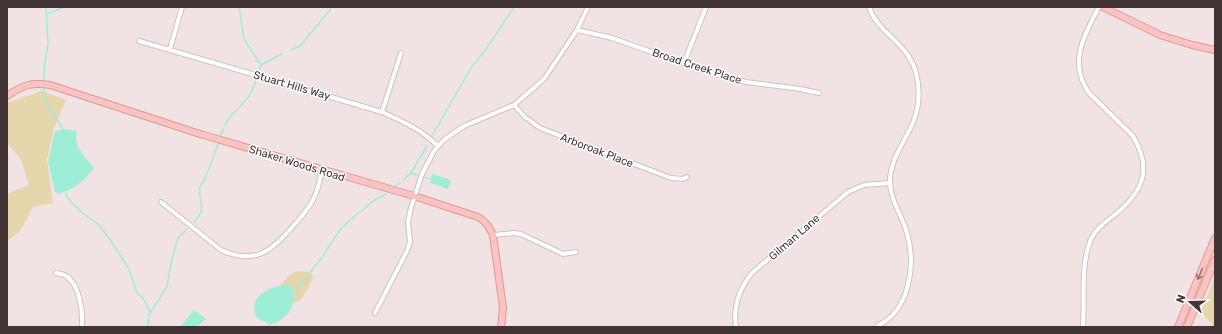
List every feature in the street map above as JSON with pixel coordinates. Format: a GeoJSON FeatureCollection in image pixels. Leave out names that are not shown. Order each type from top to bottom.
{"type":"FeatureCollection","features":[{"type":"Feature","properties":{"kind":"street"},"geometry":{"type":"LineString","coordinates":[[170,49],[182,7]]}},
{"type":"Feature","properties":{"kind":"street"},"geometry":{"type":"LineString","coordinates":[[375,313],[408,248],[410,242],[408,222],[414,196],[425,169],[438,146],[445,139],[464,126],[514,105],[544,79],[577,30],[588,7]]}},
{"type":"Feature","properties":{"kind":"street"},"geometry":{"type":"LineString","coordinates":[[684,63],[706,7]]}},
{"type":"Feature","properties":{"kind":"street"},"geometry":{"type":"LineString","coordinates":[[869,7],[874,18],[909,56],[918,83],[919,92],[917,110],[909,132],[894,160],[890,183],[893,198],[909,238],[911,268],[906,290],[898,308],[888,320],[877,326]]}},
{"type":"Feature","properties":{"kind":"street"},"geometry":{"type":"LineString","coordinates":[[1083,327],[1086,256],[1091,240],[1098,229],[1134,196],[1140,187],[1143,174],[1142,156],[1138,144],[1133,136],[1089,92],[1080,73],[1079,56],[1082,40],[1099,7]]}},
{"type":"Feature","properties":{"kind":"street"},"geometry":{"type":"LineString","coordinates":[[1103,7],[1160,35],[1192,45],[1215,50]]}},
{"type":"Feature","properties":{"kind":"street","name":"Broad Creek Place"},"geometry":{"type":"LineString","coordinates":[[577,30],[612,38],[711,73],[746,82],[800,89],[818,93]]}},
{"type":"Feature","properties":{"kind":"street","name":"Stuart Hills Way"},"geometry":{"type":"LineString","coordinates":[[139,41],[382,112],[407,123],[438,146]]}},
{"type":"Feature","properties":{"kind":"street"},"geometry":{"type":"LineString","coordinates":[[382,112],[401,53]]}},
{"type":"Feature","properties":{"kind":"street","name":"Shaker Woods Road"},"geometry":{"type":"LineString","coordinates":[[7,96],[19,88],[30,84],[38,83],[50,85],[200,134],[414,196],[483,220],[493,235],[503,308],[501,327]]}},
{"type":"Feature","properties":{"kind":"street","name":"Arboroak Place"},"geometry":{"type":"LineString","coordinates":[[514,105],[532,123],[548,132],[581,143],[671,178],[677,179],[688,177]]}},
{"type":"Feature","properties":{"kind":"street"},"geometry":{"type":"LineString","coordinates":[[161,202],[221,250],[230,255],[250,256],[271,249],[281,241],[313,200],[322,170]]}},
{"type":"Feature","properties":{"kind":"street","name":"Gilman Lane"},"geometry":{"type":"LineString","coordinates":[[736,327],[735,311],[738,295],[744,283],[753,272],[848,192],[864,185],[890,183]]}},
{"type":"Feature","properties":{"kind":"street"},"geometry":{"type":"LineString","coordinates":[[493,235],[521,234],[563,254],[576,252]]}},
{"type":"Feature","properties":{"kind":"street"},"geometry":{"type":"LineString","coordinates":[[1178,327],[1215,238]]}},
{"type":"Feature","properties":{"kind":"street"},"geometry":{"type":"LineString","coordinates":[[1187,327],[1215,260]]}},
{"type":"Feature","properties":{"kind":"street"},"geometry":{"type":"LineString","coordinates":[[56,273],[66,276],[74,285],[80,300],[83,314],[82,327]]}},
{"type":"Feature","properties":{"kind":"shaded area"},"geometry":{"type":"Polygon","coordinates":[[[42,91],[66,100],[54,128],[47,160],[53,203],[33,207],[20,231],[7,241],[7,194],[29,185],[21,159],[7,143],[7,103],[42,91]]]}},
{"type":"Feature","properties":{"kind":"shaded area"},"geometry":{"type":"Polygon","coordinates":[[[63,129],[74,130],[77,132],[76,142],[78,147],[94,168],[79,184],[59,194],[55,192],[48,162],[55,131],[63,129]]]}},
{"type":"Feature","properties":{"kind":"shaded area"},"geometry":{"type":"Polygon","coordinates":[[[432,174],[451,180],[448,189],[430,183],[432,174]]]}},
{"type":"Feature","properties":{"kind":"shaded area"},"geometry":{"type":"Polygon","coordinates":[[[298,271],[310,272],[314,276],[300,300],[293,303],[291,286],[289,284],[280,285],[291,274],[298,271]]]}},
{"type":"Feature","properties":{"kind":"shaded area"},"geometry":{"type":"Polygon","coordinates":[[[1215,276],[1215,327],[1214,327],[1201,312],[1215,276]]]}},
{"type":"Feature","properties":{"kind":"shaded area"},"geometry":{"type":"Polygon","coordinates":[[[289,284],[294,297],[291,309],[287,315],[270,324],[257,318],[255,303],[262,293],[275,287],[289,284]]]}},
{"type":"Feature","properties":{"kind":"shaded area"},"geometry":{"type":"Polygon","coordinates":[[[194,310],[206,319],[197,327],[180,327],[194,310]]]}},
{"type":"Feature","properties":{"kind":"waterway"},"geometry":{"type":"LineString","coordinates":[[44,79],[48,44],[46,7]]}},
{"type":"Feature","properties":{"kind":"waterway"},"geometry":{"type":"LineString","coordinates":[[47,14],[64,7]]}},
{"type":"Feature","properties":{"kind":"waterway"},"geometry":{"type":"LineString","coordinates":[[239,7],[244,39],[261,65]]}},
{"type":"Feature","properties":{"kind":"waterway"},"geometry":{"type":"LineString","coordinates":[[291,50],[300,46],[332,7]]}},
{"type":"Feature","properties":{"kind":"waterway"},"geometry":{"type":"LineString","coordinates":[[433,134],[471,68],[487,48],[514,7]]}},
{"type":"Feature","properties":{"kind":"waterway"},"geometry":{"type":"LineString","coordinates":[[261,65],[282,54]]}},
{"type":"Feature","properties":{"kind":"waterway"},"geometry":{"type":"LineString","coordinates":[[259,71],[261,65]]}},
{"type":"Feature","properties":{"kind":"waterway"},"geometry":{"type":"LineString","coordinates":[[225,125],[248,97],[253,89],[256,79]]}},
{"type":"Feature","properties":{"kind":"waterway"},"geometry":{"type":"LineString","coordinates":[[44,89],[44,99],[63,129]]}},
{"type":"Feature","properties":{"kind":"waterway"},"geometry":{"type":"LineString","coordinates":[[221,135],[223,129]]}},
{"type":"Feature","properties":{"kind":"waterway"},"geometry":{"type":"LineString","coordinates":[[194,222],[202,209],[200,187],[218,144]]}},
{"type":"Feature","properties":{"kind":"waterway"},"geometry":{"type":"LineString","coordinates":[[403,180],[411,173],[427,146]]}},
{"type":"Feature","properties":{"kind":"waterway"},"geometry":{"type":"LineString","coordinates":[[411,173],[417,175]]}},
{"type":"Feature","properties":{"kind":"waterway"},"geometry":{"type":"LineString","coordinates":[[425,178],[431,179]]}},
{"type":"Feature","properties":{"kind":"waterway"},"geometry":{"type":"LineString","coordinates":[[395,187],[400,183]]}},
{"type":"Feature","properties":{"kind":"waterway"},"geometry":{"type":"LineString","coordinates":[[65,191],[68,198],[74,205],[97,223],[109,238],[129,269],[137,293],[143,298],[151,313]]}},
{"type":"Feature","properties":{"kind":"waterway"},"geometry":{"type":"LineString","coordinates":[[293,294],[320,260],[340,230],[375,200],[386,194]]}},
{"type":"Feature","properties":{"kind":"waterway"},"geometry":{"type":"LineString","coordinates":[[148,327],[149,315],[167,286],[171,263],[178,238],[188,228]]}}]}
